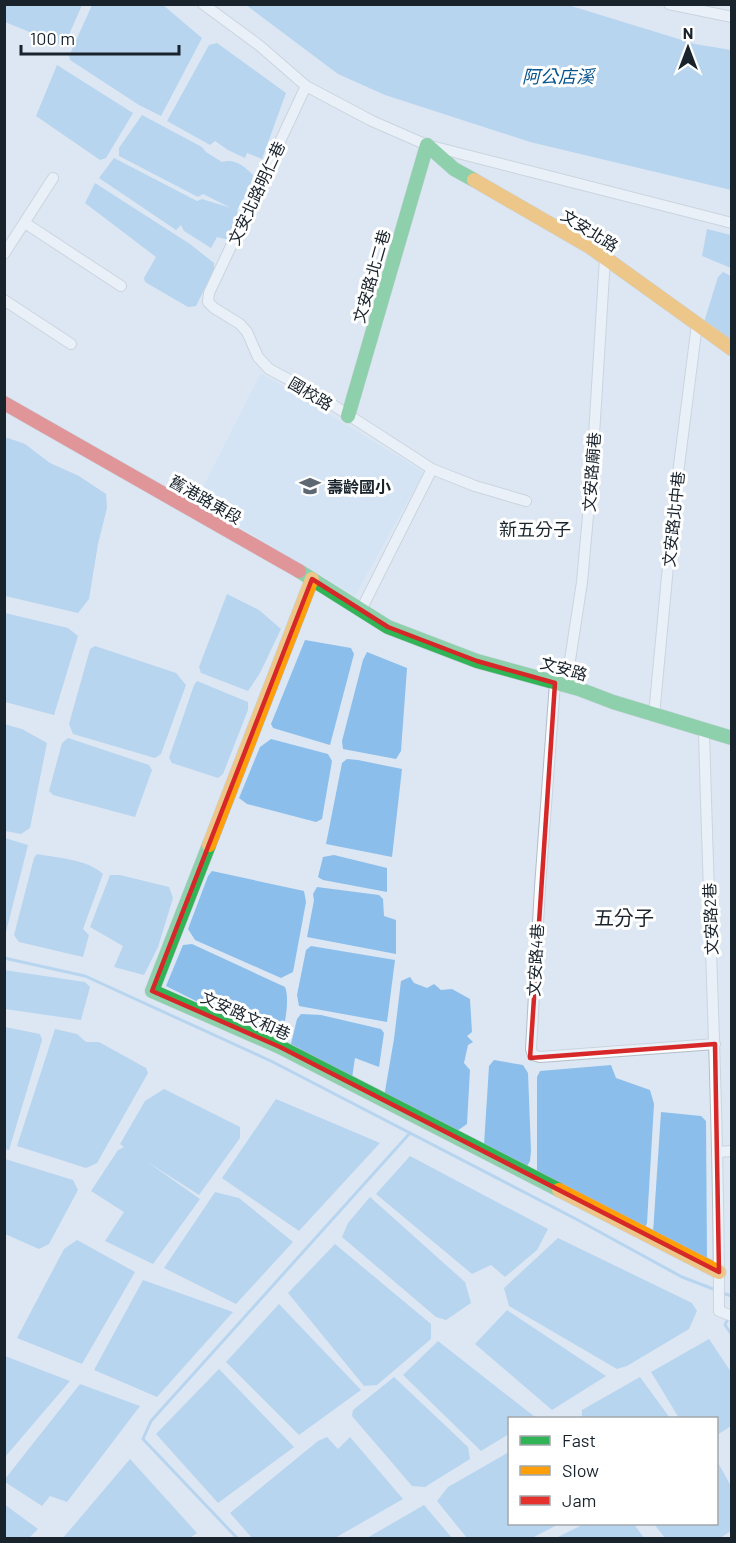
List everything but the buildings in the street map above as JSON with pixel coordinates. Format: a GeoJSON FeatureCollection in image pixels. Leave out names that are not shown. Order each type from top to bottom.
{"type":"FeatureCollection","features":[{"type":"Feature","properties":{"kind":"street"},"geometry":{"type":"LineString","coordinates":[[204,4],[260,46],[306,86],[427,146],[732,223]]}},
{"type":"Feature","properties":{"kind":"street"},"geometry":{"type":"LineString","coordinates":[[669,4],[732,17]]}},
{"type":"Feature","properties":{"kind":"street","name":"文安北路明仁巷"},"geometry":{"type":"LineString","coordinates":[[208,302],[209,293],[306,86]]}},
{"type":"Feature","properties":{"kind":"street","name":"文安北路"},"geometry":{"type":"LineString","coordinates":[[427,146],[454,169],[590,247],[732,349]]}},
{"type":"Feature","properties":{"kind":"street","name":"文安路北二巷"},"geometry":{"type":"LineString","coordinates":[[348,416],[427,146]]}},
{"type":"Feature","properties":{"kind":"street"},"geometry":{"type":"LineString","coordinates":[[4,254],[53,178]]}},
{"type":"Feature","properties":{"kind":"street"},"geometry":{"type":"LineString","coordinates":[[25,222],[121,286]]}},
{"type":"Feature","properties":{"kind":"street","name":"文安路廟巷"},"geometry":{"type":"LineString","coordinates":[[560,684],[582,582],[591,483],[604,258]]}},
{"type":"Feature","properties":{"kind":"street"},"geometry":{"type":"LineString","coordinates":[[4,300],[71,344]]}},
{"type":"Feature","properties":{"kind":"street","name":"國校路"},"geometry":{"type":"LineString","coordinates":[[208,302],[240,324],[247,332],[258,357],[269,369],[316,394],[432,469],[475,486],[526,501]]}},
{"type":"Feature","properties":{"kind":"street","name":"文安路北中巷"},"geometry":{"type":"LineString","coordinates":[[654,715],[673,513],[697,324]]}},
{"type":"Feature","properties":{"kind":"street","name":"舊港路東段"},"geometry":{"type":"LineString","coordinates":[[4,403],[312,579],[388,627]]}},
{"type":"Feature","properties":{"kind":"street"},"geometry":{"type":"LineString","coordinates":[[361,610],[432,469]]}},
{"type":"Feature","properties":{"kind":"street","name":"文安路文和巷"},"geometry":{"type":"LineString","coordinates":[[312,579],[152,991],[280,1047],[719,1276]]}},
{"type":"Feature","properties":{"kind":"street","name":"文安路"},"geometry":{"type":"LineString","coordinates":[[388,627],[477,661],[560,684],[732,738]]}},
{"type":"Feature","properties":{"kind":"street","name":"文安路4巷"},"geometry":{"type":"LineString","coordinates":[[560,684],[540,888],[531,1049],[533,1055],[540,1057],[715,1044]]}},
{"type":"Feature","properties":{"kind":"street","name":"文安路2巷"},"geometry":{"type":"LineString","coordinates":[[704,731],[715,1044],[719,1311],[728,1315]]}},
{"type":"Feature","properties":{"kind":"street"},"geometry":{"type":"LineString","coordinates":[[717,1152],[732,1151]]}},
{"type":"Feature","properties":{"kind":"highlighted area"},"geometry":{"type":"Polygon","coordinates":[[[312,579],[388,627],[477,661],[555,683],[530,1058],[715,1044],[719,1272],[280,1047],[152,991],[312,579]]]}},
{"type":"Feature","properties":{"kind":"shaded area","name":"壽齡國小"},"geometry":{"type":"Polygon","coordinates":[[[261,373],[424,472],[355,596],[196,501],[261,373]]]}},
{"type":"Feature","properties":{"kind":"water"},"geometry":{"type":"Polygon","coordinates":[[[4,5],[82,5],[64,46],[5,22],[4,5]]]}},
{"type":"Feature","properties":{"kind":"water"},"geometry":{"type":"Polygon","coordinates":[[[92,5],[163,5],[202,38],[161,116],[139,105],[70,60],[69,56],[92,5]]]}},
{"type":"Feature","properties":{"kind":"water","name":"阿公店溪"},"geometry":{"type":"Polygon","coordinates":[[[246,5],[568,5],[695,44],[731,50],[731,190],[530,142],[385,95],[338,74],[246,5]]]}},
{"type":"Feature","properties":{"kind":"water"},"geometry":{"type":"Polygon","coordinates":[[[217,43],[286,93],[262,159],[247,153],[245,158],[215,141],[210,145],[167,121],[209,45],[217,43]]]}},
{"type":"Feature","properties":{"kind":"water"},"geometry":{"type":"Polygon","coordinates":[[[57,65],[133,113],[106,158],[100,160],[36,116],[57,65]]]}},
{"type":"Feature","properties":{"kind":"water"},"geometry":{"type":"Polygon","coordinates":[[[142,115],[202,147],[222,162],[231,161],[239,164],[253,175],[251,186],[237,210],[239,215],[229,240],[217,237],[211,248],[184,231],[181,225],[176,230],[99,178],[114,158],[197,201],[202,199],[231,208],[203,194],[198,197],[119,156],[119,148],[142,115]]]}},
{"type":"Feature","properties":{"kind":"water"},"geometry":{"type":"Polygon","coordinates":[[[95,183],[190,244],[214,263],[214,270],[196,306],[188,307],[145,282],[144,278],[156,257],[85,203],[95,183]]]}},
{"type":"Feature","properties":{"kind":"water"},"geometry":{"type":"Polygon","coordinates":[[[707,229],[731,235],[731,268],[702,256],[707,229]]]}},
{"type":"Feature","properties":{"kind":"water"},"geometry":{"type":"Polygon","coordinates":[[[723,272],[731,276],[731,343],[704,322],[718,277],[723,272]]]}},
{"type":"Feature","properties":{"kind":"water"},"geometry":{"type":"Polygon","coordinates":[[[8,438],[25,444],[50,463],[79,476],[106,494],[107,508],[98,544],[89,599],[78,613],[5,596],[4,439],[8,438]]]}},
{"type":"Feature","properties":{"kind":"water"},"geometry":{"type":"Polygon","coordinates":[[[227,594],[259,610],[281,629],[260,673],[248,691],[201,673],[199,667],[227,594]]]}},
{"type":"Feature","properties":{"kind":"water"},"geometry":{"type":"Polygon","coordinates":[[[5,613],[68,628],[78,636],[54,715],[5,702],[5,613]]]}},
{"type":"Feature","properties":{"kind":"water"},"geometry":{"type":"Polygon","coordinates":[[[305,640],[351,648],[354,654],[330,745],[273,728],[271,724],[305,640]]]}},
{"type":"Feature","properties":{"kind":"water"},"geometry":{"type":"Polygon","coordinates":[[[95,646],[176,673],[186,685],[161,754],[155,758],[73,734],[69,724],[90,649],[95,646]]]}},
{"type":"Feature","properties":{"kind":"water"},"geometry":{"type":"Polygon","coordinates":[[[367,652],[407,668],[401,751],[396,759],[343,749],[342,741],[367,652]]]}},
{"type":"Feature","properties":{"kind":"water"},"geometry":{"type":"Polygon","coordinates":[[[197,681],[248,702],[248,710],[223,774],[218,778],[172,763],[169,758],[197,681]]]}},
{"type":"Feature","properties":{"kind":"water"},"geometry":{"type":"Polygon","coordinates":[[[4,724],[22,729],[47,743],[30,828],[21,834],[5,831],[4,724]]]}},
{"type":"Feature","properties":{"kind":"water"},"geometry":{"type":"Polygon","coordinates":[[[68,738],[149,765],[152,770],[135,817],[53,795],[49,791],[62,743],[68,738]]]}},
{"type":"Feature","properties":{"kind":"water"},"geometry":{"type":"Polygon","coordinates":[[[271,739],[328,754],[332,761],[322,819],[316,822],[247,804],[239,798],[260,747],[271,739]]]}},
{"type":"Feature","properties":{"kind":"water"},"geometry":{"type":"Polygon","coordinates":[[[347,759],[402,769],[392,857],[326,844],[342,763],[347,759]]]}},
{"type":"Feature","properties":{"kind":"water"},"geometry":{"type":"Polygon","coordinates":[[[4,838],[28,845],[5,936],[4,838]]]}},
{"type":"Feature","properties":{"kind":"water"},"geometry":{"type":"Polygon","coordinates":[[[37,854],[81,862],[103,874],[83,929],[89,935],[83,957],[19,942],[14,935],[37,854]]]}},
{"type":"Feature","properties":{"kind":"water"},"geometry":{"type":"Polygon","coordinates":[[[334,855],[387,868],[387,892],[323,880],[318,877],[323,857],[334,855]]]}},
{"type":"Feature","properties":{"kind":"water"},"geometry":{"type":"Polygon","coordinates":[[[212,871],[304,891],[306,902],[293,972],[281,978],[195,940],[188,929],[212,871]]]}},
{"type":"Feature","properties":{"kind":"water"},"geometry":{"type":"Polygon","coordinates":[[[110,875],[120,875],[169,887],[173,898],[158,947],[144,975],[114,967],[123,946],[90,927],[110,875]]]}},
{"type":"Feature","properties":{"kind":"water"},"geometry":{"type":"Polygon","coordinates":[[[317,887],[379,895],[383,899],[384,916],[396,920],[396,954],[307,937],[314,900],[313,894],[317,887]]]}},
{"type":"Feature","properties":{"kind":"water"},"geometry":{"type":"Polygon","coordinates":[[[192,944],[285,987],[286,1014],[278,1042],[166,986],[183,945],[192,944]]]}},
{"type":"Feature","properties":{"kind":"water"},"geometry":{"type":"Polygon","coordinates":[[[311,946],[395,960],[387,1022],[299,1006],[297,995],[306,950],[311,946]]]}},
{"type":"Feature","properties":{"kind":"water"},"geometry":{"type":"Polygon","coordinates":[[[4,970],[85,982],[90,987],[81,1020],[5,1009],[4,970]]]}},
{"type":"Feature","properties":{"kind":"water"},"geometry":{"type":"Polygon","coordinates":[[[410,977],[414,983],[427,988],[434,984],[441,990],[452,989],[470,999],[472,1032],[467,1036],[473,1042],[468,1045],[464,1063],[470,1070],[467,1124],[454,1133],[384,1097],[401,981],[410,977]]]}},
{"type":"Feature","properties":{"kind":"water"},"geometry":{"type":"Polygon","coordinates":[[[301,1014],[321,1015],[381,1029],[384,1033],[379,1067],[355,1058],[352,1078],[291,1044],[297,1019],[301,1014]]]}},
{"type":"Feature","properties":{"kind":"water"},"geometry":{"type":"Polygon","coordinates":[[[5,1027],[40,1034],[42,1040],[9,1150],[4,1149],[5,1027]]]}},
{"type":"Feature","properties":{"kind":"water"},"geometry":{"type":"Polygon","coordinates":[[[55,1029],[77,1034],[86,1042],[99,1042],[146,1068],[148,1073],[97,1163],[86,1168],[17,1146],[55,1029]]]}},
{"type":"Feature","properties":{"kind":"water"},"geometry":{"type":"Polygon","coordinates":[[[494,1060],[523,1065],[528,1073],[531,1151],[530,1161],[526,1168],[484,1145],[489,1066],[494,1060]]]}},
{"type":"Feature","properties":{"kind":"water"},"geometry":{"type":"Polygon","coordinates":[[[611,1065],[616,1078],[650,1090],[654,1104],[647,1223],[644,1230],[537,1174],[537,1077],[540,1071],[611,1065]]]}},
{"type":"Feature","properties":{"kind":"water"},"geometry":{"type":"Polygon","coordinates":[[[164,1089],[240,1127],[240,1138],[199,1195],[146,1161],[200,1199],[153,1264],[105,1241],[124,1212],[91,1191],[118,1150],[124,1147],[120,1144],[145,1101],[164,1089]]]}},
{"type":"Feature","properties":{"kind":"water"},"geometry":{"type":"Polygon","coordinates":[[[276,1099],[380,1143],[299,1231],[222,1178],[276,1099]]]}},
{"type":"Feature","properties":{"kind":"water"},"geometry":{"type":"Polygon","coordinates":[[[661,1112],[701,1116],[706,1121],[707,1259],[653,1233],[661,1112]]]}},
{"type":"Feature","properties":{"kind":"water"},"geometry":{"type":"Polygon","coordinates":[[[410,1156],[548,1229],[537,1250],[505,1277],[491,1265],[472,1274],[376,1194],[410,1156]]]}},
{"type":"Feature","properties":{"kind":"water"},"geometry":{"type":"Polygon","coordinates":[[[5,1159],[73,1180],[78,1190],[49,1244],[39,1249],[5,1234],[5,1159]]]}},
{"type":"Feature","properties":{"kind":"water"},"geometry":{"type":"Polygon","coordinates":[[[215,1192],[239,1198],[293,1242],[236,1304],[164,1268],[215,1192]]]}},
{"type":"Feature","properties":{"kind":"water"},"geometry":{"type":"Polygon","coordinates":[[[370,1197],[465,1282],[471,1303],[446,1320],[436,1317],[342,1237],[348,1223],[370,1197]]]}},
{"type":"Feature","properties":{"kind":"water"},"geometry":{"type":"Polygon","coordinates":[[[558,1238],[692,1303],[697,1311],[689,1329],[627,1366],[617,1369],[509,1306],[504,1288],[558,1238]]]}},
{"type":"Feature","properties":{"kind":"water"},"geometry":{"type":"Polygon","coordinates":[[[77,1240],[135,1272],[82,1364],[17,1338],[64,1249],[77,1240]]]}},
{"type":"Feature","properties":{"kind":"water"},"geometry":{"type":"Polygon","coordinates":[[[335,1244],[431,1324],[431,1339],[377,1385],[364,1386],[288,1293],[335,1244]]]}},
{"type":"Feature","properties":{"kind":"water"},"geometry":{"type":"Polygon","coordinates":[[[143,1280],[233,1312],[157,1397],[94,1370],[143,1280]]]}},
{"type":"Feature","properties":{"kind":"water"},"geometry":{"type":"Polygon","coordinates":[[[279,1304],[361,1390],[299,1435],[226,1362],[279,1304]]]}},
{"type":"Feature","properties":{"kind":"water"},"geometry":{"type":"Polygon","coordinates":[[[507,1310],[606,1376],[552,1410],[475,1344],[507,1310]]]}},
{"type":"Feature","properties":{"kind":"water"},"geometry":{"type":"Polygon","coordinates":[[[709,1339],[731,1372],[731,1426],[718,1434],[718,1417],[678,1417],[651,1372],[709,1339]]]}},
{"type":"Feature","properties":{"kind":"water"},"geometry":{"type":"Polygon","coordinates":[[[438,1341],[535,1417],[508,1417],[508,1435],[481,1451],[403,1375],[438,1341]]]}},
{"type":"Feature","properties":{"kind":"water"},"geometry":{"type":"Polygon","coordinates":[[[4,1356],[70,1381],[5,1457],[4,1356]]]}},
{"type":"Feature","properties":{"kind":"water"},"geometry":{"type":"Polygon","coordinates":[[[219,1369],[294,1447],[218,1503],[156,1434],[219,1369]]]}},
{"type":"Feature","properties":{"kind":"water"},"geometry":{"type":"Polygon","coordinates":[[[394,1377],[468,1447],[470,1459],[425,1487],[412,1486],[352,1416],[353,1410],[394,1377]]]}},
{"type":"Feature","properties":{"kind":"water"},"geometry":{"type":"Polygon","coordinates":[[[640,1377],[669,1417],[582,1417],[582,1410],[640,1377]]]}},
{"type":"Feature","properties":{"kind":"water"},"geometry":{"type":"Polygon","coordinates":[[[80,1384],[140,1406],[67,1502],[50,1496],[42,1506],[5,1482],[5,1479],[80,1384]]]}},
{"type":"Feature","properties":{"kind":"water"},"geometry":{"type":"Polygon","coordinates":[[[327,1437],[338,1449],[350,1437],[403,1499],[335,1538],[252,1538],[230,1513],[318,1441],[327,1437]]]}},
{"type":"Feature","properties":{"kind":"water"},"geometry":{"type":"Polygon","coordinates":[[[508,1453],[508,1525],[557,1525],[532,1538],[467,1538],[437,1501],[448,1487],[508,1453]]]}},
{"type":"Feature","properties":{"kind":"water"},"geometry":{"type":"Polygon","coordinates":[[[130,1459],[197,1533],[190,1538],[63,1538],[130,1459]]]}},
{"type":"Feature","properties":{"kind":"water"},"geometry":{"type":"Polygon","coordinates":[[[718,1463],[731,1486],[731,1531],[720,1538],[665,1538],[655,1525],[718,1525],[718,1463]]]}},
{"type":"Feature","properties":{"kind":"water"},"geometry":{"type":"Polygon","coordinates":[[[4,1504],[38,1529],[29,1538],[5,1538],[4,1504]]]}},
{"type":"Feature","properties":{"kind":"water"},"geometry":{"type":"Polygon","coordinates":[[[424,1505],[452,1538],[367,1538],[424,1505]]]}},
{"type":"Feature","properties":{"kind":"water"},"geometry":{"type":"Polygon","coordinates":[[[582,1525],[635,1525],[644,1538],[556,1538],[582,1525]]]}},
{"type":"Feature","properties":{"kind":"waterway"},"geometry":{"type":"LineString","coordinates":[[4,958],[85,976],[271,1061],[576,1219],[682,1277],[716,1290]]}},
{"type":"Feature","properties":{"kind":"waterway"},"geometry":{"type":"LineString","coordinates":[[237,1538],[143,1439],[151,1421],[410,1133]]}},
{"type":"Feature","properties":{"kind":"waterway"},"geometry":{"type":"LineString","coordinates":[[722,1293],[732,1296]]}},
{"type":"Feature","properties":{"kind":"waterway"},"geometry":{"type":"LineString","coordinates":[[728,1318],[725,1325],[732,1335]]}},
{"type":"Feature","properties":{"kind":"traffic: fast"},"geometry":{"type":"LineString","coordinates":[[348,416],[427,145],[454,169],[474,180]]}},
{"type":"Feature","properties":{"kind":"traffic: fast"},"geometry":{"type":"LineString","coordinates":[[299,571],[388,627],[477,661],[579,689],[613,702],[732,738]]}},
{"type":"Feature","properties":{"kind":"traffic: fast"},"geometry":{"type":"LineString","coordinates":[[209,845],[152,991],[280,1047],[559,1190]]}},
{"type":"Feature","properties":{"kind":"traffic: slow"},"geometry":{"type":"LineString","coordinates":[[474,180],[590,247],[732,349]]}},
{"type":"Feature","properties":{"kind":"traffic: slow"},"geometry":{"type":"LineString","coordinates":[[209,845],[312,579]]}},
{"type":"Feature","properties":{"kind":"traffic: slow"},"geometry":{"type":"LineString","coordinates":[[559,1190],[719,1272]]}},
{"type":"Feature","properties":{"kind":"traffic: jam"},"geometry":{"type":"LineString","coordinates":[[4,403],[299,571]]}},
{"type":"Feature","properties":{"kind":"place","name":"壽齡國小"},"geometry":{"type":"Point","coordinates":[310,486]}},
{"type":"Feature","properties":{"kind":"district","name":"新五分子"},"geometry":{"type":"Point","coordinates":[535,529]}},
{"type":"Feature","properties":{"kind":"district","name":"五分子"},"geometry":{"type":"Point","coordinates":[624,917]}}]}
